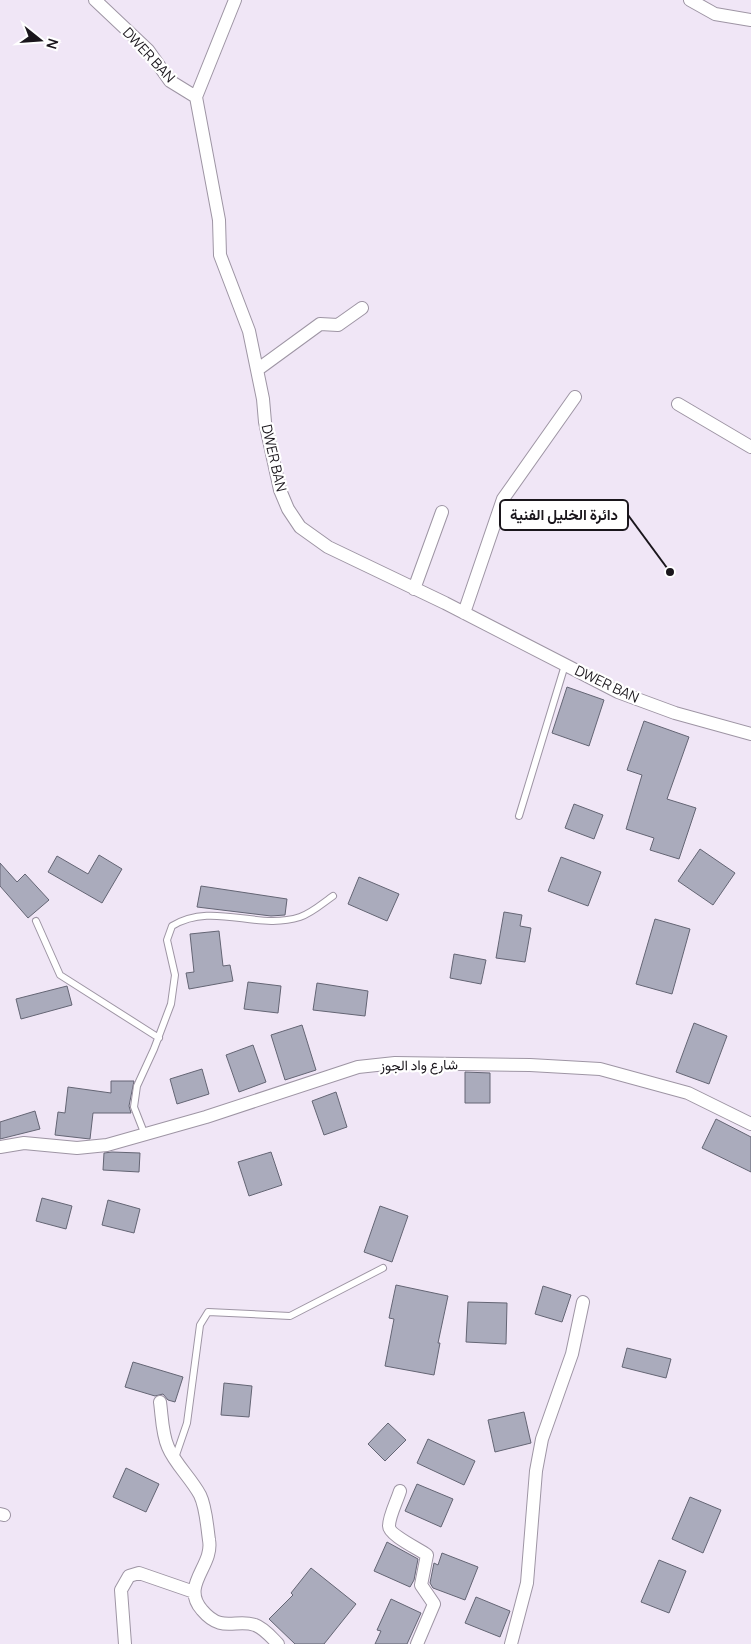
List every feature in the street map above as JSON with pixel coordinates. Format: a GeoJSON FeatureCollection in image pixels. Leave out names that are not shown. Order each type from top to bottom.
{"type":"FeatureCollection","features":[{"type":"Feature","properties":{"kind":"street","name":"DWER BAN"},"geometry":{"type":"LineString","coordinates":[[94,0],[148,50],[170,81],[196,97],[219,220],[220,255],[245,319],[257,370],[265,422],[279,485],[293,517],[314,539],[618,692],[653,705],[751,734]]}},
{"type":"Feature","properties":{"kind":"street"},"geometry":{"type":"LineString","coordinates":[[196,97],[235,0]]}},
{"type":"Feature","properties":{"kind":"street"},"geometry":{"type":"LineString","coordinates":[[690,0],[715,14],[751,20]]}},
{"type":"Feature","properties":{"kind":"street"},"geometry":{"type":"LineString","coordinates":[[257,370],[320,324],[338,324],[362,308]]}},
{"type":"Feature","properties":{"kind":"street"},"geometry":{"type":"LineString","coordinates":[[464,613],[503,499],[575,397]]}},
{"type":"Feature","properties":{"kind":"street"},"geometry":{"type":"LineString","coordinates":[[678,404],[751,447]]}},
{"type":"Feature","properties":{"kind":"street"},"geometry":{"type":"LineString","coordinates":[[414,589],[442,512]]}},
{"type":"Feature","properties":{"kind":"street","name":"شارع واد الجوز"},"geometry":{"type":"LineString","coordinates":[[0,1147],[24,1143],[62,1148],[92,1148],[145,1135],[358,1067],[395,1063],[530,1065],[600,1070],[688,1094],[751,1124]]}},
{"type":"Feature","properties":{"kind":"street"},"geometry":{"type":"LineString","coordinates":[[511,1644],[527,1583],[536,1472],[542,1439],[572,1354],[583,1302]]}},
{"type":"Feature","properties":{"kind":"street"},"geometry":{"type":"LineString","coordinates":[[160,1402],[167,1447],[201,1496],[210,1542],[210,1554],[196,1580],[194,1592],[202,1610],[214,1620],[230,1625],[251,1624],[258,1626],[278,1644]]}},
{"type":"Feature","properties":{"kind":"street"},"geometry":{"type":"LineString","coordinates":[[400,1491],[389,1526],[397,1537],[427,1555],[421,1585],[434,1604],[417,1644]]}},
{"type":"Feature","properties":{"kind":"street"},"geometry":{"type":"LineString","coordinates":[[125,1644],[121,1590],[129,1576],[140,1573],[194,1592]]}},
{"type":"Feature","properties":{"kind":"lane"},"geometry":{"type":"LineString","coordinates":[[519,816],[565,665]]}},
{"type":"Feature","properties":{"kind":"lane"},"geometry":{"type":"LineString","coordinates":[[145,1135],[134,1107],[137,1086],[159,1038],[174,990],[175,975],[168,940],[172,926],[184,918],[199,915],[214,914],[259,920],[301,916],[333,896]]}},
{"type":"Feature","properties":{"kind":"lane"},"geometry":{"type":"LineString","coordinates":[[36,921],[60,975],[159,1038]]}},
{"type":"Feature","properties":{"kind":"lane"},"geometry":{"type":"LineString","coordinates":[[175,1458],[187,1424],[200,1325],[208,1312],[290,1316],[383,1268]]}},
{"type":"Feature","properties":{"kind":"building"},"geometry":{"type":"Polygon","coordinates":[[[567,687],[604,700],[589,746],[552,733],[567,687]]]}},
{"type":"Feature","properties":{"kind":"building"},"geometry":{"type":"Polygon","coordinates":[[[644,721],[689,737],[667,799],[696,808],[679,859],[650,850],[654,838],[626,829],[642,775],[627,770],[644,721]]]}},
{"type":"Feature","properties":{"kind":"building"},"geometry":{"type":"Polygon","coordinates":[[[574,804],[603,815],[594,839],[565,828],[574,804]]]}},
{"type":"Feature","properties":{"kind":"building"},"geometry":{"type":"Polygon","coordinates":[[[700,849],[735,873],[713,905],[678,881],[700,849]]]}},
{"type":"Feature","properties":{"kind":"building"},"geometry":{"type":"Polygon","coordinates":[[[99,855],[122,869],[102,903],[48,872],[57,856],[88,874],[99,855]]]}},
{"type":"Feature","properties":{"kind":"building"},"geometry":{"type":"Polygon","coordinates":[[[561,857],[601,872],[588,906],[548,891],[561,857]]]}},
{"type":"Feature","properties":{"kind":"building"},"geometry":{"type":"Polygon","coordinates":[[[0,863],[17,882],[25,874],[49,900],[28,918],[0,886],[0,863]]]}},
{"type":"Feature","properties":{"kind":"building"},"geometry":{"type":"Polygon","coordinates":[[[359,877],[399,894],[387,921],[348,904],[359,877]]]}},
{"type":"Feature","properties":{"kind":"building"},"geometry":{"type":"Polygon","coordinates":[[[201,886],[287,899],[285,915],[271,916],[197,907],[201,886]]]}},
{"type":"Feature","properties":{"kind":"building"},"geometry":{"type":"Polygon","coordinates":[[[504,912],[522,915],[520,926],[531,928],[525,962],[496,958],[504,912]]]}},
{"type":"Feature","properties":{"kind":"building"},"geometry":{"type":"Polygon","coordinates":[[[655,919],[690,929],[672,994],[636,984],[655,919]]]}},
{"type":"Feature","properties":{"kind":"building"},"geometry":{"type":"Polygon","coordinates":[[[219,931],[223,966],[230,965],[233,981],[189,989],[186,973],[194,972],[190,934],[219,931]]]}},
{"type":"Feature","properties":{"kind":"building"},"geometry":{"type":"Polygon","coordinates":[[[454,954],[486,960],[481,984],[450,978],[454,954]]]}},
{"type":"Feature","properties":{"kind":"building"},"geometry":{"type":"Polygon","coordinates":[[[248,982],[281,986],[278,1013],[244,1009],[248,982]]]}},
{"type":"Feature","properties":{"kind":"building"},"geometry":{"type":"Polygon","coordinates":[[[317,983],[368,991],[365,1016],[313,1010],[317,983]]]}},
{"type":"Feature","properties":{"kind":"building"},"geometry":{"type":"Polygon","coordinates":[[[67,986],[72,1005],[21,1019],[16,999],[67,986]]]}},
{"type":"Feature","properties":{"kind":"building"},"geometry":{"type":"Polygon","coordinates":[[[694,1023],[727,1036],[709,1084],[676,1072],[694,1023]]]}},
{"type":"Feature","properties":{"kind":"building"},"geometry":{"type":"Polygon","coordinates":[[[302,1025],[316,1070],[285,1080],[271,1035],[302,1025]]]}},
{"type":"Feature","properties":{"kind":"building"},"geometry":{"type":"Polygon","coordinates":[[[253,1045],[266,1082],[239,1092],[226,1055],[253,1045]]]}},
{"type":"Feature","properties":{"kind":"building"},"geometry":{"type":"Polygon","coordinates":[[[202,1069],[209,1094],[177,1104],[170,1079],[202,1069]]]}},
{"type":"Feature","properties":{"kind":"building"},"geometry":{"type":"Polygon","coordinates":[[[465,1072],[490,1073],[490,1103],[465,1103],[465,1072]]]}},
{"type":"Feature","properties":{"kind":"building"},"geometry":{"type":"Polygon","coordinates":[[[111,1081],[134,1081],[129,1106],[131,1113],[93,1113],[90,1139],[55,1135],[58,1112],[65,1113],[68,1087],[111,1093],[111,1081]]]}},
{"type":"Feature","properties":{"kind":"building"},"geometry":{"type":"Polygon","coordinates":[[[336,1092],[347,1127],[324,1135],[312,1101],[336,1092]]]}},
{"type":"Feature","properties":{"kind":"building"},"geometry":{"type":"Polygon","coordinates":[[[35,1111],[40,1129],[0,1139],[0,1122],[35,1111]]]}},
{"type":"Feature","properties":{"kind":"building"},"geometry":{"type":"Polygon","coordinates":[[[716,1119],[751,1137],[751,1172],[702,1148],[716,1119]]]}},
{"type":"Feature","properties":{"kind":"building"},"geometry":{"type":"Polygon","coordinates":[[[271,1152],[282,1185],[249,1196],[238,1162],[271,1152]]]}},
{"type":"Feature","properties":{"kind":"building"},"geometry":{"type":"Polygon","coordinates":[[[104,1153],[140,1153],[139,1172],[103,1170],[104,1153]]]}},
{"type":"Feature","properties":{"kind":"building"},"geometry":{"type":"Polygon","coordinates":[[[42,1198],[72,1206],[66,1229],[36,1221],[42,1198]]]}},
{"type":"Feature","properties":{"kind":"building"},"geometry":{"type":"Polygon","coordinates":[[[108,1200],[140,1209],[134,1233],[102,1225],[108,1200]]]}},
{"type":"Feature","properties":{"kind":"building"},"geometry":{"type":"Polygon","coordinates":[[[380,1206],[408,1216],[392,1262],[364,1252],[380,1206]]]}},
{"type":"Feature","properties":{"kind":"building"},"geometry":{"type":"Polygon","coordinates":[[[396,1285],[448,1296],[438,1343],[440,1343],[434,1375],[385,1366],[394,1319],[389,1318],[396,1285]]]}},
{"type":"Feature","properties":{"kind":"building"},"geometry":{"type":"Polygon","coordinates":[[[543,1286],[571,1295],[562,1322],[535,1314],[543,1286]]]}},
{"type":"Feature","properties":{"kind":"building"},"geometry":{"type":"Polygon","coordinates":[[[468,1302],[507,1303],[506,1344],[466,1342],[468,1302]]]}},
{"type":"Feature","properties":{"kind":"building"},"geometry":{"type":"Polygon","coordinates":[[[627,1348],[671,1359],[666,1378],[622,1367],[627,1348]]]}},
{"type":"Feature","properties":{"kind":"building"},"geometry":{"type":"Polygon","coordinates":[[[133,1362],[183,1377],[175,1402],[168,1400],[163,1394],[155,1396],[125,1387],[133,1362]]]}},
{"type":"Feature","properties":{"kind":"building"},"geometry":{"type":"Polygon","coordinates":[[[224,1383],[252,1386],[249,1417],[221,1415],[224,1383]]]}},
{"type":"Feature","properties":{"kind":"building"},"geometry":{"type":"Polygon","coordinates":[[[524,1412],[531,1443],[495,1452],[488,1420],[524,1412]]]}},
{"type":"Feature","properties":{"kind":"building"},"geometry":{"type":"Polygon","coordinates":[[[388,1423],[406,1440],[385,1461],[368,1444],[388,1423]]]}},
{"type":"Feature","properties":{"kind":"building"},"geometry":{"type":"Polygon","coordinates":[[[428,1439],[475,1461],[464,1485],[417,1463],[428,1439]]]}},
{"type":"Feature","properties":{"kind":"building"},"geometry":{"type":"Polygon","coordinates":[[[126,1468],[159,1484],[146,1512],[113,1497],[126,1468]]]}},
{"type":"Feature","properties":{"kind":"building"},"geometry":{"type":"Polygon","coordinates":[[[417,1484],[453,1499],[441,1527],[405,1511],[417,1484]]]}},
{"type":"Feature","properties":{"kind":"building"},"geometry":{"type":"Polygon","coordinates":[[[690,1497],[721,1510],[703,1553],[672,1539],[690,1497]]]}},
{"type":"Feature","properties":{"kind":"building"},"geometry":{"type":"Polygon","coordinates":[[[387,1542],[418,1559],[414,1580],[410,1587],[374,1571],[387,1542]]]}},
{"type":"Feature","properties":{"kind":"building"},"geometry":{"type":"Polygon","coordinates":[[[442,1553],[478,1567],[465,1600],[433,1588],[430,1583],[434,1563],[438,1565],[442,1553]]]}},
{"type":"Feature","properties":{"kind":"building"},"geometry":{"type":"Polygon","coordinates":[[[659,1560],[686,1571],[669,1613],[641,1602],[659,1560]]]}},
{"type":"Feature","properties":{"kind":"building"},"geometry":{"type":"Polygon","coordinates":[[[311,1568],[356,1604],[324,1644],[295,1644],[269,1619],[293,1595],[291,1593],[311,1568]]]}},
{"type":"Feature","properties":{"kind":"building"},"geometry":{"type":"Polygon","coordinates":[[[476,1597],[510,1611],[500,1637],[465,1623],[476,1597]]]}},
{"type":"Feature","properties":{"kind":"building"},"geometry":{"type":"Polygon","coordinates":[[[391,1599],[421,1613],[407,1644],[375,1644],[381,1631],[377,1630],[391,1599]]]}},
{"type":"Feature","properties":{"kind":"place","name":"دائرة الخليل الفنية"},"geometry":{"type":"Point","coordinates":[670,572]}}]}
